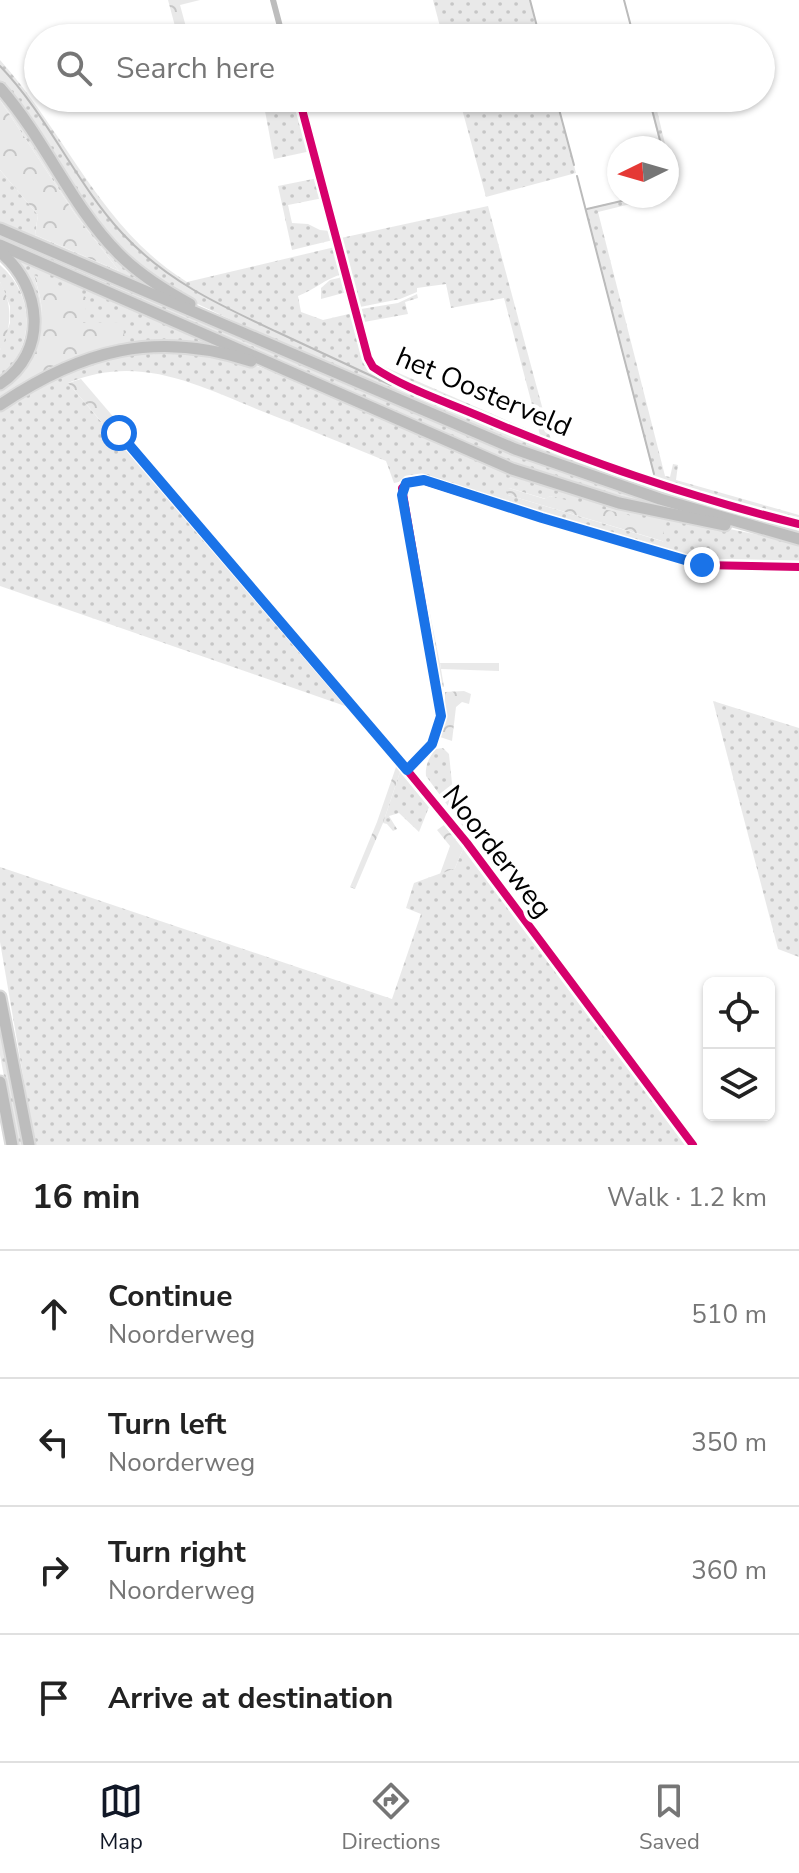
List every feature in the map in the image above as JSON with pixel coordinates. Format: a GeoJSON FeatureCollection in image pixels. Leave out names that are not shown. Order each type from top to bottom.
{"type":"FeatureCollection","features":[{"type":"Feature","properties":{"kind":"highway"},"geometry":{"type":"LineString","coordinates":[[0,88],[117,252],[151,281],[236,330]]}},
{"type":"Feature","properties":{"kind":"highway"},"geometry":{"type":"LineString","coordinates":[[0,229],[515,449],[599,479],[799,539]]}},
{"type":"Feature","properties":{"kind":"highway"},"geometry":{"type":"LineString","coordinates":[[0,245],[539,478],[658,512],[758,529]]}},
{"type":"Feature","properties":{"kind":"highway"},"geometry":{"type":"LineString","coordinates":[[0,252],[22,275],[35,313],[32,342],[25,358],[16,371],[0,384]]}},
{"type":"Feature","properties":{"kind":"highway"},"geometry":{"type":"LineString","coordinates":[[0,405],[24,389],[73,365],[118,350],[143,346],[201,347],[305,377]]}},
{"type":"Feature","properties":{"kind":"highway"},"geometry":{"type":"LineString","coordinates":[[0,997],[29,1145]]}},
{"type":"Feature","properties":{"kind":"highway"},"geometry":{"type":"LineString","coordinates":[[0,1082],[12,1145]]}},
{"type":"Feature","properties":{"kind":"street"},"geometry":{"type":"LineString","coordinates":[[273,0],[279,24]]}},
{"type":"Feature","properties":{"kind":"street","name":"het Oosterveld"},"geometry":{"type":"LineString","coordinates":[[303,112],[368,358],[373,367],[485,418],[594,461],[688,493],[799,524]]}},
{"type":"Feature","properties":{"kind":"street","name":"Noorderweg"},"geometry":{"type":"LineString","coordinates":[[119,433],[467,843],[693,1145]]}},
{"type":"Feature","properties":{"kind":"street","name":"Noorderweg"},"geometry":{"type":"LineString","coordinates":[[407,770],[432,744],[441,716],[402,495],[402,488],[408,482],[424,480],[702,565],[799,567]]}},
{"type":"Feature","properties":{"kind":"green space"},"geometry":{"type":"Polygon","coordinates":[[[168,0],[200,0],[180,5],[185,24],[174,24],[168,0]]]}},
{"type":"Feature","properties":{"kind":"green space"},"geometry":{"type":"Polygon","coordinates":[[[433,0],[530,0],[536,24],[439,24],[433,0]]]}},
{"type":"Feature","properties":{"kind":"green space"},"geometry":{"type":"Polygon","coordinates":[[[0,60],[24,89],[24,112],[41,112],[131,236],[187,282],[335,247],[342,274],[298,296],[301,312],[323,320],[353,313],[374,370],[590,462],[799,526],[799,535],[714,513],[517,447],[185,298],[134,263],[98,223],[0,83],[0,60]]]}},
{"type":"Feature","properties":{"kind":"green space"},"geometry":{"type":"Polygon","coordinates":[[[0,91],[90,223],[182,303],[0,223],[0,170],[38,215],[35,235],[119,271],[75,214],[0,100],[0,91]]]}},
{"type":"Feature","properties":{"kind":"green space"},"geometry":{"type":"Polygon","coordinates":[[[0,100],[75,214],[119,271],[35,235],[38,215],[0,170],[0,100]]]}},
{"type":"Feature","properties":{"kind":"green space"},"geometry":{"type":"Polygon","coordinates":[[[265,112],[300,112],[311,151],[274,159],[265,112]]]}},
{"type":"Feature","properties":{"kind":"green space"},"geometry":{"type":"Polygon","coordinates":[[[463,112],[560,112],[576,173],[486,197],[463,112]]]}},
{"type":"Feature","properties":{"kind":"green space"},"geometry":{"type":"Polygon","coordinates":[[[652,112],[657,112],[663,136],[658,136],[652,112]]]}},
{"type":"Feature","properties":{"kind":"green space"},"geometry":{"type":"Polygon","coordinates":[[[318,178],[323,198],[288,205],[292,223],[331,231],[333,240],[292,250],[278,186],[318,178]]]}},
{"type":"Feature","properties":{"kind":"green space"},"geometry":{"type":"Polygon","coordinates":[[[607,204],[607,208],[614,208],[598,212],[665,476],[670,477],[673,464],[678,465],[676,480],[799,515],[799,522],[667,483],[538,437],[410,385],[371,362],[362,327],[365,325],[372,354],[378,364],[540,435],[504,298],[451,308],[446,284],[417,288],[417,292],[400,299],[360,307],[341,238],[488,206],[551,440],[654,477],[585,209],[607,204]]]}},
{"type":"Feature","properties":{"kind":"green space"},"geometry":{"type":"Polygon","coordinates":[[[0,236],[362,389],[714,517],[663,511],[517,467],[0,244],[0,236]]]}},
{"type":"Feature","properties":{"kind":"green space"},"geometry":{"type":"Polygon","coordinates":[[[6,253],[224,349],[199,343],[165,341],[126,345],[82,323],[84,315],[34,276],[40,296],[42,326],[31,355],[38,324],[6,253]]]}},
{"type":"Feature","properties":{"kind":"green space"},"geometry":{"type":"Polygon","coordinates":[[[0,265],[20,291],[27,322],[20,352],[0,378],[0,350],[10,323],[10,306],[0,282],[0,265]]]}},
{"type":"Feature","properties":{"kind":"green space"},"geometry":{"type":"Polygon","coordinates":[[[34,275],[88,298],[83,323],[122,322],[126,345],[0,399],[0,391],[23,366],[38,340],[42,310],[34,275]]]}},
{"type":"Feature","properties":{"kind":"green space"},"geometry":{"type":"Polygon","coordinates":[[[343,277],[347,292],[321,299],[321,288],[330,280],[343,277]]]}},
{"type":"Feature","properties":{"kind":"green space"},"geometry":{"type":"Polygon","coordinates":[[[0,282],[7,299],[9,316],[7,333],[0,350],[0,282]]]}},
{"type":"Feature","properties":{"kind":"green space"},"geometry":{"type":"Polygon","coordinates":[[[417,294],[418,298],[405,302],[408,314],[364,322],[361,309],[398,303],[417,294]]]}},
{"type":"Feature","properties":{"kind":"green space"},"geometry":{"type":"Polygon","coordinates":[[[188,349],[237,359],[305,383],[501,468],[665,516],[799,543],[799,565],[704,564],[418,478],[394,483],[386,461],[355,448],[192,383],[145,372],[120,371],[68,383],[345,706],[0,586],[0,411],[44,384],[92,363],[133,353],[188,349]],[[509,488],[508,495],[665,542],[562,500],[550,496],[546,499],[509,488]]]}},
{"type":"Feature","properties":{"kind":"green space"},"geometry":{"type":"Polygon","coordinates":[[[81,379],[122,427],[112,434],[68,383],[81,379]]]}},
{"type":"Feature","properties":{"kind":"green space"},"geometry":{"type":"Polygon","coordinates":[[[422,482],[701,566],[799,568],[799,571],[718,571],[692,566],[414,485],[409,489],[407,498],[442,687],[405,497],[407,485],[422,482]]]}},
{"type":"Feature","properties":{"kind":"green space"},"geometry":{"type":"Polygon","coordinates":[[[509,488],[545,499],[550,496],[661,523],[666,542],[508,495],[506,490],[509,488]]]}},
{"type":"Feature","properties":{"kind":"green space"},"geometry":{"type":"Polygon","coordinates":[[[440,663],[499,663],[499,671],[441,669],[440,663]]]}},
{"type":"Feature","properties":{"kind":"green space"},"geometry":{"type":"Polygon","coordinates":[[[464,691],[471,694],[469,704],[462,702],[456,707],[452,741],[440,737],[445,692],[464,691]]]}},
{"type":"Feature","properties":{"kind":"green space"},"geometry":{"type":"Polygon","coordinates":[[[713,701],[799,728],[799,957],[778,949],[713,701]]]}},
{"type":"Feature","properties":{"kind":"green space"},"geometry":{"type":"Polygon","coordinates":[[[443,748],[449,754],[455,813],[470,836],[426,776],[431,755],[436,749],[443,748]]]}},
{"type":"Feature","properties":{"kind":"green space"},"geometry":{"type":"Polygon","coordinates":[[[396,767],[400,772],[383,823],[355,889],[350,887],[396,767]]]}},
{"type":"Feature","properties":{"kind":"green space"},"geometry":{"type":"Polygon","coordinates":[[[400,772],[429,807],[419,832],[399,813],[389,816],[397,829],[393,831],[383,823],[400,772]]]}},
{"type":"Feature","properties":{"kind":"green space"},"geometry":{"type":"Polygon","coordinates":[[[444,825],[463,849],[455,868],[440,874],[450,846],[437,830],[444,825]]]}},
{"type":"Feature","properties":{"kind":"green space"},"geometry":{"type":"Polygon","coordinates":[[[463,849],[685,1145],[35,1145],[0,942],[0,867],[392,999],[421,914],[406,908],[414,883],[455,868],[463,849]]]}},
{"type":"Feature","properties":{"kind":"green space"},"geometry":{"type":"Polygon","coordinates":[[[0,1014],[26,1145],[17,1145],[0,1055],[0,1014]]]}},
{"type":"Feature","properties":{"kind":"waterway"},"geometry":{"type":"LineString","coordinates":[[530,0],[536,24]]}},
{"type":"Feature","properties":{"kind":"waterway"},"geometry":{"type":"LineString","coordinates":[[624,0],[630,24]]}},
{"type":"Feature","properties":{"kind":"waterway"},"geometry":{"type":"LineString","coordinates":[[0,66],[24,94]]}},
{"type":"Feature","properties":{"kind":"waterway"},"geometry":{"type":"LineString","coordinates":[[37,112],[105,213],[156,264],[194,290],[234,311],[391,385]]}},
{"type":"Feature","properties":{"kind":"waterway"},"geometry":{"type":"LineString","coordinates":[[560,112],[574,165]]}},
{"type":"Feature","properties":{"kind":"waterway"},"geometry":{"type":"LineString","coordinates":[[653,112],[659,136]]}},
{"type":"Feature","properties":{"kind":"waterway"},"geometry":{"type":"LineString","coordinates":[[577,176],[654,474]]}},
{"type":"Feature","properties":{"kind":"waterway"},"geometry":{"type":"LineString","coordinates":[[587,209],[607,204]]}},
{"type":"Feature","properties":{"kind":"cycle path"},"geometry":{"type":"LineString","coordinates":[[303,112],[368,358],[373,367],[424,394],[597,462],[677,490],[799,524]]}},
{"type":"Feature","properties":{"kind":"cycle path"},"geometry":{"type":"LineString","coordinates":[[693,1145],[467,843],[407,770],[432,744],[441,716],[402,488],[408,482],[422,480],[702,565],[799,567]]}},
{"type":"Feature","properties":{"kind":"route"},"geometry":{"type":"LineString","coordinates":[[119,433],[407,770],[432,744],[441,716],[439,689],[402,495],[406,483],[424,480],[702,565]]}}]}
